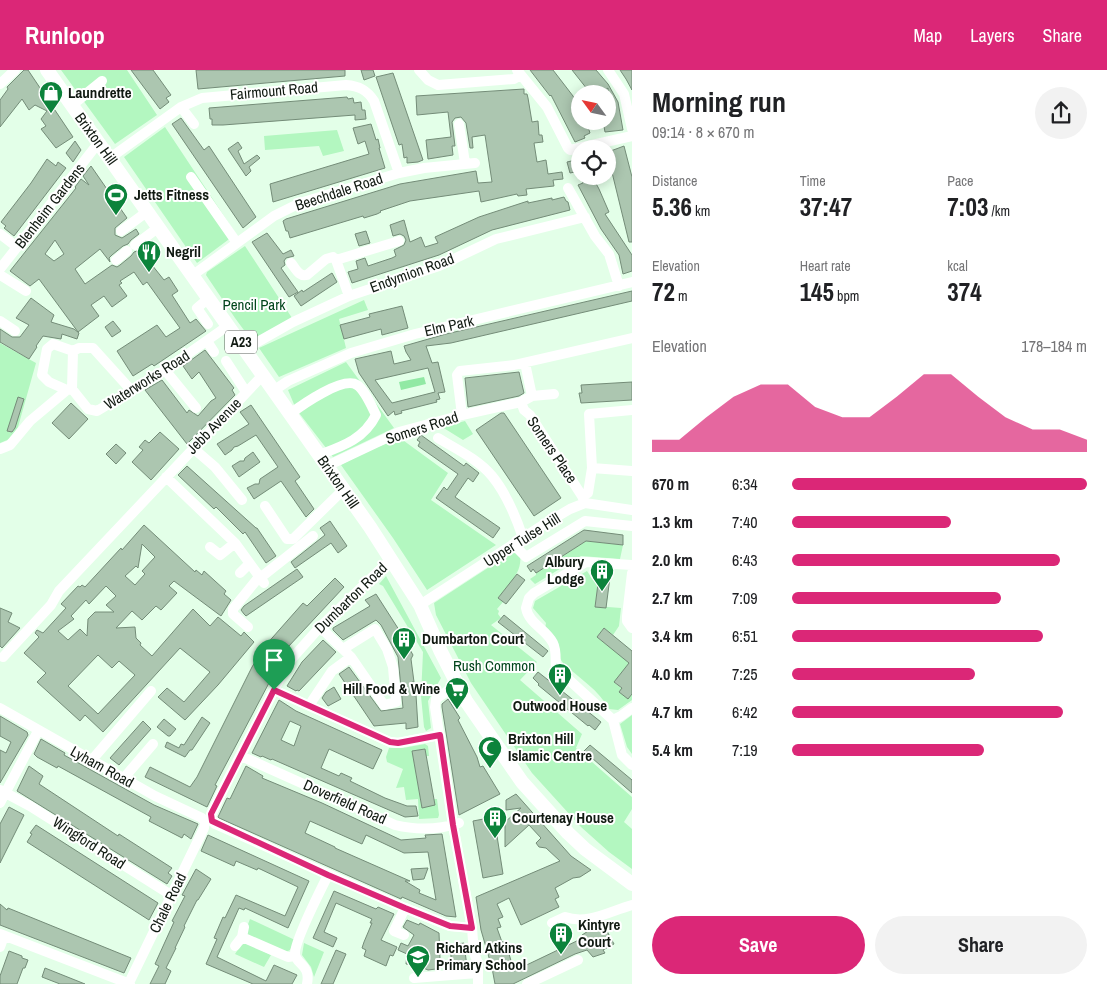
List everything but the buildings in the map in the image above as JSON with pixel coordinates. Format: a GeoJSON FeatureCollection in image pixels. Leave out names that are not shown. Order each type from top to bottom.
{"type":"FeatureCollection","features":[{"type":"Feature","properties":{"kind":"highway","name":"Brixton Hill"},"geometry":{"type":"LineString","coordinates":[[47,70],[229,325],[262,376],[391,559],[420,605],[466,701],[496,746],[522,782],[585,849],[632,884]]}},
{"type":"Feature","properties":{"kind":"street"},"geometry":{"type":"LineString","coordinates":[[0,84],[15,70]]}},
{"type":"Feature","properties":{"kind":"street"},"geometry":{"type":"LineString","coordinates":[[418,70],[428,80],[438,85],[514,79],[519,72],[547,107],[570,150],[632,136]]}},
{"type":"Feature","properties":{"kind":"street"},"geometry":{"type":"LineString","coordinates":[[608,70],[624,94],[632,129]]}},
{"type":"Feature","properties":{"kind":"street"},"geometry":{"type":"LineString","coordinates":[[72,106],[102,81]]}},
{"type":"Feature","properties":{"kind":"street","name":"Fairmount Road"},"geometry":{"type":"LineString","coordinates":[[110,158],[181,107],[196,100],[208,97],[346,85],[354,86],[366,92],[374,101],[399,173]]}},
{"type":"Feature","properties":{"kind":"street"},"geometry":{"type":"LineString","coordinates":[[181,107],[194,124]]}},
{"type":"Feature","properties":{"kind":"street","name":"Beechdale Road"},"geometry":{"type":"LineString","coordinates":[[193,275],[274,216],[291,207],[399,173],[470,163],[459,124]]}},
{"type":"Feature","properties":{"kind":"street","name":"Blenheim Gardens"},"geometry":{"type":"LineString","coordinates":[[0,269],[99,142]]}},
{"type":"Feature","properties":{"kind":"street"},"geometry":{"type":"LineString","coordinates":[[190,177],[237,243]]}},
{"type":"Feature","properties":{"kind":"street"},"geometry":{"type":"LineString","coordinates":[[568,188],[595,236],[609,254],[619,286]]}},
{"type":"Feature","properties":{"kind":"street"},"geometry":{"type":"LineString","coordinates":[[121,231],[148,211]]}},
{"type":"Feature","properties":{"kind":"street","name":"Endymion Road"},"geometry":{"type":"LineString","coordinates":[[245,348],[349,296],[439,266],[504,236],[585,217]]}},
{"type":"Feature","properties":{"kind":"street"},"geometry":{"type":"LineString","coordinates":[[116,260],[159,227]]}},
{"type":"Feature","properties":{"kind":"street"},"geometry":{"type":"LineString","coordinates":[[0,234],[17,248]]}},
{"type":"Feature","properties":{"kind":"street"},"geometry":{"type":"LineString","coordinates":[[336,260],[400,241]]}},
{"type":"Feature","properties":{"kind":"street"},"geometry":{"type":"LineString","coordinates":[[291,263],[303,276],[329,256],[336,260],[349,296]]}},
{"type":"Feature","properties":{"kind":"street"},"geometry":{"type":"LineString","coordinates":[[0,274],[26,291]]}},
{"type":"Feature","properties":{"kind":"street","name":"Elm Park"},"geometry":{"type":"LineString","coordinates":[[273,391],[288,381],[360,350],[415,334],[632,282]]}},
{"type":"Feature","properties":{"kind":"street"},"geometry":{"type":"LineString","coordinates":[[208,324],[196,308],[210,298]]}},
{"type":"Feature","properties":{"kind":"street"},"geometry":{"type":"LineString","coordinates":[[0,322],[15,331]]}},
{"type":"Feature","properties":{"kind":"street","name":"Waterworks Road"},"geometry":{"type":"LineString","coordinates":[[70,389],[88,409],[97,411],[165,370],[229,325]]}},
{"type":"Feature","properties":{"kind":"street"},"geometry":{"type":"LineString","coordinates":[[462,415],[456,375],[460,371],[525,363],[632,338]]}},
{"type":"Feature","properties":{"kind":"street"},"geometry":{"type":"LineString","coordinates":[[207,341],[214,352]]}},
{"type":"Feature","properties":{"kind":"street"},"geometry":{"type":"LineString","coordinates":[[70,389],[48,382],[42,375],[47,349],[53,344],[73,351],[79,348],[93,348],[131,390]]}},
{"type":"Feature","properties":{"kind":"street"},"geometry":{"type":"LineString","coordinates":[[0,448],[10,445],[30,421],[70,389],[73,351]]}},
{"type":"Feature","properties":{"kind":"street"},"geometry":{"type":"LineString","coordinates":[[226,361],[246,392]]}},
{"type":"Feature","properties":{"kind":"street"},"geometry":{"type":"LineString","coordinates":[[525,363],[532,396]]}},
{"type":"Feature","properties":{"kind":"street"},"geometry":{"type":"LineString","coordinates":[[165,370],[196,408]]}},
{"type":"Feature","properties":{"kind":"street","name":"Jebb Avenue"},"geometry":{"type":"LineString","coordinates":[[3,657],[51,604],[59,591],[262,376]]}},
{"type":"Feature","properties":{"kind":"street"},"geometry":{"type":"LineString","coordinates":[[290,414],[318,396],[347,383],[357,385],[369,401],[376,415],[371,426],[361,436],[323,460]]}},
{"type":"Feature","properties":{"kind":"street","name":"Somers Place"},"geometry":{"type":"LineString","coordinates":[[554,394],[532,396],[521,402],[524,410],[530,415],[584,500]]}},
{"type":"Feature","properties":{"kind":"street","name":"Somers Road"},"geometry":{"type":"LineString","coordinates":[[323,460],[399,432],[521,402]]}},
{"type":"Feature","properties":{"kind":"street"},"geometry":{"type":"LineString","coordinates":[[632,410],[589,414],[592,468],[588,492],[584,500],[632,510]]}},
{"type":"Feature","properties":{"kind":"street"},"geometry":{"type":"LineString","coordinates":[[438,438],[480,464],[492,476],[514,513],[523,538]]}},
{"type":"Feature","properties":{"kind":"street"},"geometry":{"type":"LineString","coordinates":[[193,448],[215,467],[242,500]]}},
{"type":"Feature","properties":{"kind":"street"},"geometry":{"type":"LineString","coordinates":[[592,468],[632,471]]}},
{"type":"Feature","properties":{"kind":"street"},"geometry":{"type":"LineString","coordinates":[[166,477],[235,543],[261,579]]}},
{"type":"Feature","properties":{"kind":"street"},"geometry":{"type":"LineString","coordinates":[[265,506],[287,539],[293,539],[344,490]]}},
{"type":"Feature","properties":{"kind":"street","name":"Upper Tulse Hill"},"geometry":{"type":"LineString","coordinates":[[420,605],[584,500]]}},
{"type":"Feature","properties":{"kind":"street"},"geometry":{"type":"LineString","coordinates":[[514,544],[526,557],[585,521],[632,526]]}},
{"type":"Feature","properties":{"kind":"street"},"geometry":{"type":"LineString","coordinates":[[248,627],[233,614],[233,609],[261,579],[314,536]]}},
{"type":"Feature","properties":{"kind":"street"},"geometry":{"type":"LineString","coordinates":[[210,547],[220,556],[235,543]]}},
{"type":"Feature","properties":{"kind":"street","name":"Dumbarton Road"},"geometry":{"type":"LineString","coordinates":[[208,821],[288,663],[320,627],[391,559]]}},
{"type":"Feature","properties":{"kind":"street"},"geometry":{"type":"LineString","coordinates":[[632,566],[586,562],[534,593],[526,608],[530,619],[551,639],[555,646],[556,668],[613,720],[622,755],[632,765]]}},
{"type":"Feature","properties":{"kind":"street"},"geometry":{"type":"LineString","coordinates":[[240,573],[249,564]]}},
{"type":"Feature","properties":{"kind":"street"},"geometry":{"type":"LineString","coordinates":[[632,573],[627,616],[627,621],[632,628]]}},
{"type":"Feature","properties":{"kind":"street"},"geometry":{"type":"LineString","coordinates":[[320,627],[351,657],[384,705],[396,702],[393,667],[387,649],[374,629],[343,649]]}},
{"type":"Feature","properties":{"kind":"street"},"geometry":{"type":"LineString","coordinates":[[312,701],[332,671],[351,657]]}},
{"type":"Feature","properties":{"kind":"street"},"geometry":{"type":"LineString","coordinates":[[457,684],[436,699],[435,707],[456,824],[472,928],[474,954],[478,964],[478,984]]}},
{"type":"Feature","properties":{"kind":"street"},"geometry":{"type":"LineString","coordinates":[[274,690],[390,742],[398,743],[440,735]]}},
{"type":"Feature","properties":{"kind":"street"},"geometry":{"type":"LineString","coordinates":[[90,761],[151,691]]}},
{"type":"Feature","properties":{"kind":"street","name":"Lyham Road"},"geometry":{"type":"LineString","coordinates":[[0,708],[123,779],[208,821],[405,908],[450,926],[472,928]]}},
{"type":"Feature","properties":{"kind":"street"},"geometry":{"type":"LineString","coordinates":[[613,720],[632,708]]}},
{"type":"Feature","properties":{"kind":"street"},"geometry":{"type":"LineString","coordinates":[[0,803],[3,791],[38,731]]}},
{"type":"Feature","properties":{"kind":"street"},"geometry":{"type":"LineString","coordinates":[[123,779],[153,744]]}},
{"type":"Feature","properties":{"kind":"street","name":"Doverfield Road"},"geometry":{"type":"LineString","coordinates":[[241,756],[396,825],[416,829],[445,827],[456,824]]}},
{"type":"Feature","properties":{"kind":"street","name":"Wingford Road"},"geometry":{"type":"LineString","coordinates":[[3,791],[53,820],[171,896]]}},
{"type":"Feature","properties":{"kind":"street","name":"Chale Road"},"geometry":{"type":"LineString","coordinates":[[129,984],[208,821]]}},
{"type":"Feature","properties":{"kind":"street"},"geometry":{"type":"LineString","coordinates":[[295,956],[299,939],[328,875]]}},
{"type":"Feature","properties":{"kind":"street"},"geometry":{"type":"LineString","coordinates":[[552,923],[565,917],[574,921],[603,916],[632,905]]}},
{"type":"Feature","properties":{"kind":"street"},"geometry":{"type":"LineString","coordinates":[[404,935],[394,931],[405,908]]}},
{"type":"Feature","properties":{"kind":"street"},"geometry":{"type":"LineString","coordinates":[[235,946],[243,932],[288,957],[295,956]]}},
{"type":"Feature","properties":{"kind":"street"},"geometry":{"type":"LineString","coordinates":[[0,946],[2,935],[129,984]]}},
{"type":"Feature","properties":{"kind":"street"},"geometry":{"type":"LineString","coordinates":[[295,956],[306,969],[308,975],[307,984]]}},
{"type":"Feature","properties":{"kind":"street"},"geometry":{"type":"LineString","coordinates":[[527,984],[578,960]]}},
{"type":"Feature","properties":{"kind":"street"},"geometry":{"type":"LineString","coordinates":[[414,978],[477,972]]}},
{"type":"Feature","properties":{"kind":"green space"},"geometry":{"type":"Polygon","coordinates":[[[61,70],[127,70],[157,115],[115,144],[61,70]]]}},
{"type":"Feature","properties":{"kind":"green space"},"geometry":{"type":"Polygon","coordinates":[[[165,127],[236,234],[197,263],[124,157],[165,127]]]}},
{"type":"Feature","properties":{"kind":"green space"},"geometry":{"type":"Polygon","coordinates":[[[337,130],[344,151],[323,156],[319,146],[265,150],[264,136],[337,130]]]}},
{"type":"Feature","properties":{"kind":"green space","name":"Pencil Park"},"geometry":{"type":"Polygon","coordinates":[[[245,246],[292,318],[252,341],[206,275],[207,272],[245,246]]]}},
{"type":"Feature","properties":{"kind":"green space"},"geometry":{"type":"Polygon","coordinates":[[[364,300],[368,310],[339,319],[346,348],[279,377],[259,348],[364,300]]]}},
{"type":"Feature","properties":{"kind":"green space"},"geometry":{"type":"Polygon","coordinates":[[[0,343],[36,363],[18,427],[12,438],[0,443],[0,343]]]}},
{"type":"Feature","properties":{"kind":"green space"},"geometry":{"type":"Polygon","coordinates":[[[346,362],[394,428],[333,457],[296,409],[288,390],[346,362]]]}},
{"type":"Feature","properties":{"kind":"green space"},"geometry":{"type":"Polygon","coordinates":[[[465,421],[473,434],[463,440],[442,427],[465,421]]]}},
{"type":"Feature","properties":{"kind":"green space"},"geometry":{"type":"Polygon","coordinates":[[[400,438],[448,473],[431,500],[496,545],[427,590],[341,465],[365,452],[400,438]]]}},
{"type":"Feature","properties":{"kind":"green space"},"geometry":{"type":"Polygon","coordinates":[[[586,541],[623,545],[620,559],[581,556],[535,584],[530,579],[536,573],[586,541]]]}},
{"type":"Feature","properties":{"kind":"green space","name":"Rush Common"},"geometry":{"type":"Polygon","coordinates":[[[514,551],[520,554],[519,566],[514,578],[498,598],[503,602],[497,609],[501,618],[491,625],[537,662],[520,680],[582,734],[576,748],[632,797],[632,809],[624,822],[632,829],[632,869],[581,827],[532,773],[471,683],[436,615],[434,603],[514,551]]]}},
{"type":"Feature","properties":{"kind":"green space"},"geometry":{"type":"Polygon","coordinates":[[[587,571],[593,580],[599,576],[595,606],[621,608],[619,626],[613,635],[604,628],[597,637],[631,663],[615,683],[626,692],[632,688],[632,700],[618,710],[609,709],[594,690],[564,664],[545,629],[546,623],[533,608],[535,601],[587,571]]]}},
{"type":"Feature","properties":{"kind":"green space"},"geometry":{"type":"Polygon","coordinates":[[[386,576],[441,678],[428,701],[431,728],[426,731],[421,696],[423,652],[383,586],[379,584],[386,576]]]}},
{"type":"Feature","properties":{"kind":"green space"},"geometry":{"type":"Polygon","coordinates":[[[632,715],[632,754],[627,747],[620,724],[632,715]]]}},
{"type":"Feature","properties":{"kind":"green space"},"geometry":{"type":"Polygon","coordinates":[[[425,744],[428,746],[429,756],[426,756],[425,749],[412,751],[422,807],[437,799],[439,815],[438,818],[419,819],[418,799],[406,800],[404,787],[396,788],[403,769],[387,762],[386,757],[389,748],[403,748],[425,744]]]}},
{"type":"Feature","properties":{"kind":"green space"},"geometry":{"type":"Polygon","coordinates":[[[250,919],[295,940],[290,950],[286,952],[248,936],[245,932],[250,919]]]}},
{"type":"Feature","properties":{"kind":"green space"},"geometry":{"type":"Polygon","coordinates":[[[246,943],[271,955],[264,967],[235,954],[241,945],[246,943]]]}},
{"type":"Feature","properties":{"kind":"green space"},"geometry":{"type":"Polygon","coordinates":[[[304,943],[324,952],[314,977],[311,967],[302,955],[304,943]]]}},
{"type":"Feature","properties":{"kind":"shaded area"},"geometry":{"type":"Polygon","coordinates":[[[424,377],[426,384],[401,390],[399,382],[424,377]]]}},
{"type":"Feature","properties":{"kind":"place","name":"Laundrette"},"geometry":{"type":"Point","coordinates":[51,114]}},
{"type":"Feature","properties":{"kind":"place","name":"Jetts Fitness"},"geometry":{"type":"Point","coordinates":[116,216]}},
{"type":"Feature","properties":{"kind":"place","name":"Negril"},"geometry":{"type":"Point","coordinates":[149,273]}},
{"type":"Feature","properties":{"kind":"place","name":"Albury Lodge"},"geometry":{"type":"Point","coordinates":[602,592]}},
{"type":"Feature","properties":{"kind":"place","name":"Dumbarton Court"},"geometry":{"type":"Point","coordinates":[404,660]}},
{"type":"Feature","properties":{"kind":"place","name":"Outwood House"},"geometry":{"type":"Point","coordinates":[560,696]}},
{"type":"Feature","properties":{"kind":"place","name":"Hill Food & Wine"},"geometry":{"type":"Point","coordinates":[457,710]}},
{"type":"Feature","properties":{"kind":"place","name":"Brixton Hill Islamic Centre"},"geometry":{"type":"Point","coordinates":[490,769]}},
{"type":"Feature","properties":{"kind":"place","name":"Courtenay House"},"geometry":{"type":"Point","coordinates":[495,839]}},
{"type":"Feature","properties":{"kind":"place","name":"Kintyre Court"},"geometry":{"type":"Point","coordinates":[561,955]}},
{"type":"Feature","properties":{"kind":"place","name":"Richard Atkins Primary School"},"geometry":{"type":"Point","coordinates":[418,978]}},
{"type":"Feature","properties":{"kind":"route"},"geometry":{"type":"LineString","coordinates":[[274,690],[390,742],[398,743],[440,735],[453,825],[472,928],[450,926],[405,908],[328,875],[212,821],[210,816],[274,690]]}}]}
